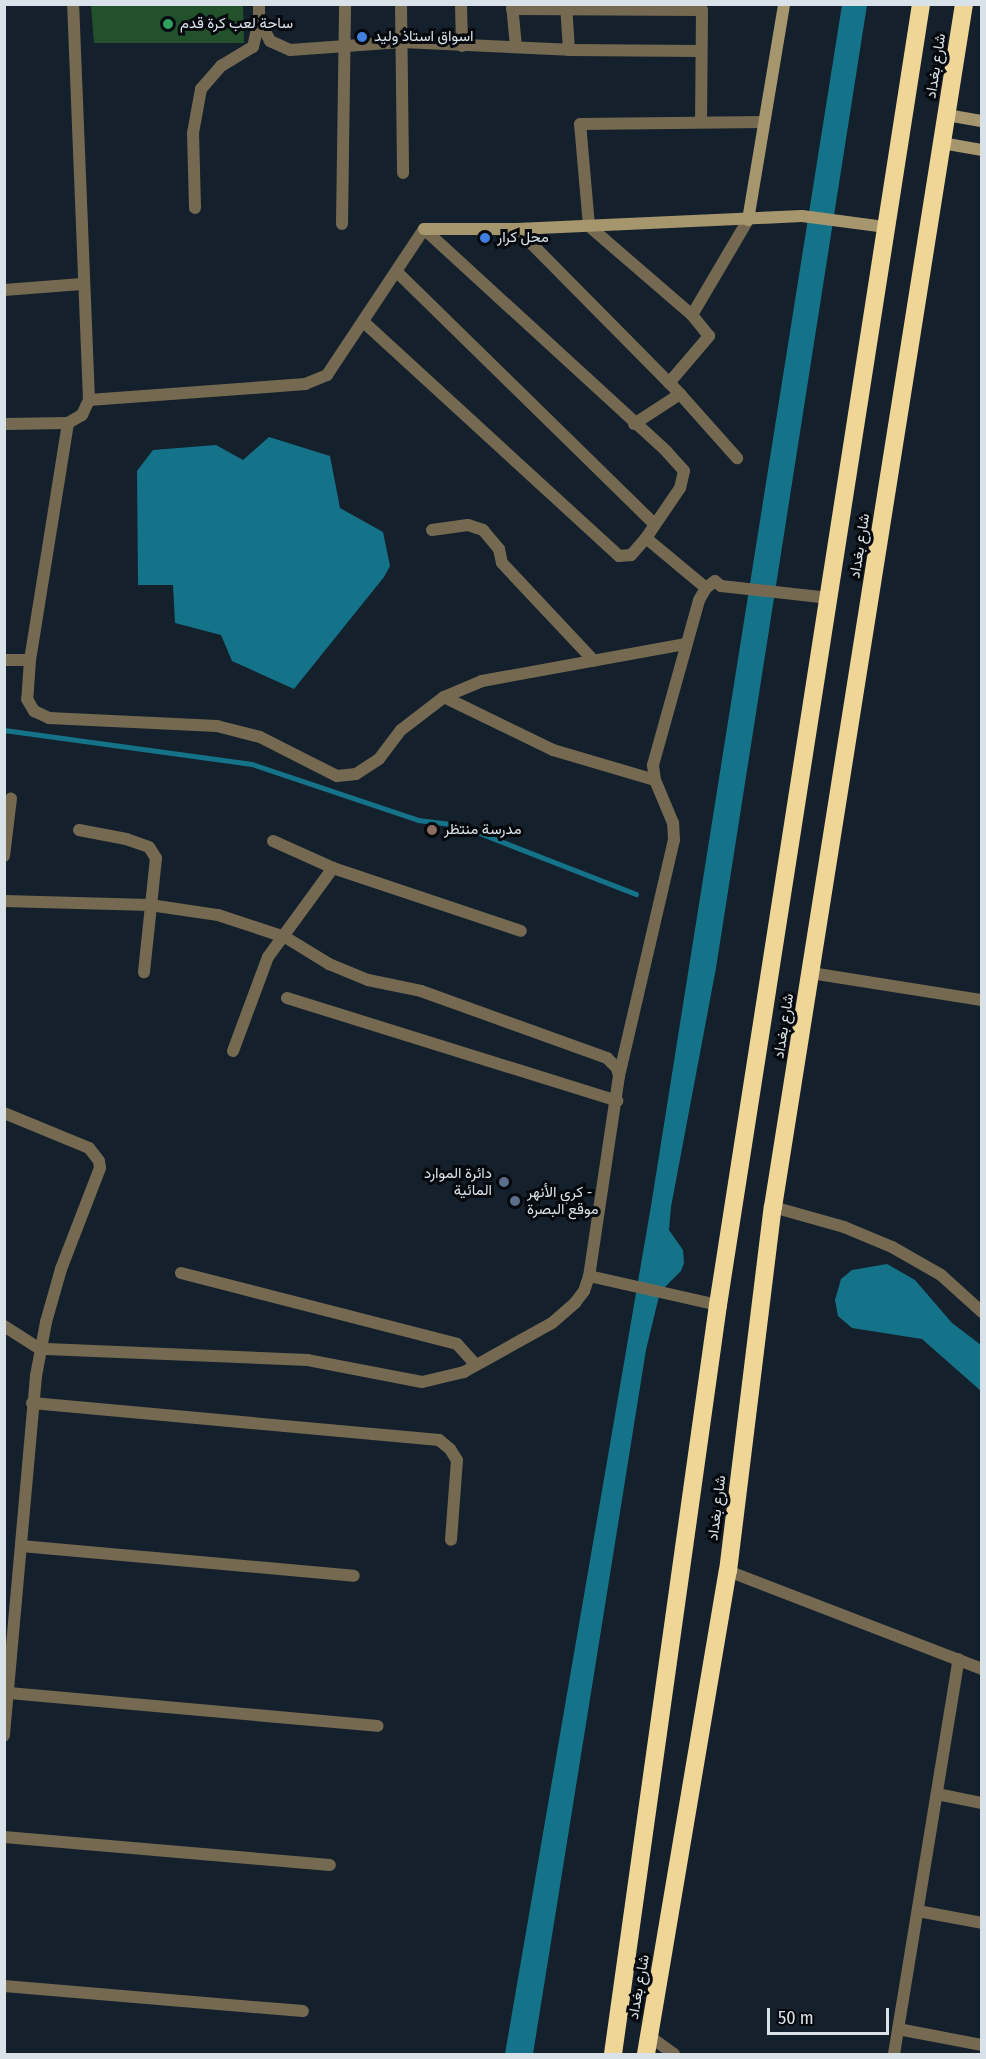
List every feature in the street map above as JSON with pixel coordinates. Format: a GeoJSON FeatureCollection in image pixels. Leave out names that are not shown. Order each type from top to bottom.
{"type":"FeatureCollection","features":[{"type":"Feature","properties":{"kind":"highway","name":"شارع بغداد"},"geometry":{"type":"LineString","coordinates":[[613,2055],[718,1305],[921,4]]}},
{"type":"Feature","properties":{"kind":"highway","name":"شارع بغداد"},"geometry":{"type":"LineString","coordinates":[[646,2055],[728,1570],[773,1207],[964,4]]}},
{"type":"Feature","properties":{"kind":"street"},"geometry":{"type":"LineString","coordinates":[[4,424],[68,423],[82,415],[89,399],[82,284],[73,4]]}},
{"type":"Feature","properties":{"kind":"street"},"geometry":{"type":"LineString","coordinates":[[195,208],[193,133],[201,89],[221,66],[252,47],[259,20],[259,4]]}},
{"type":"Feature","properties":{"kind":"street"},"geometry":{"type":"LineString","coordinates":[[342,224],[345,4]]}},
{"type":"Feature","properties":{"kind":"street"},"geometry":{"type":"LineString","coordinates":[[401,4],[403,172]]}},
{"type":"Feature","properties":{"kind":"street"},"geometry":{"type":"LineString","coordinates":[[461,4],[462,46]]}},
{"type":"Feature","properties":{"kind":"street"},"geometry":{"type":"LineString","coordinates":[[692,315],[748,220],[784,4]]}},
{"type":"Feature","properties":{"kind":"street"},"geometry":{"type":"LineString","coordinates":[[516,47],[512,7],[702,10],[701,122]]}},
{"type":"Feature","properties":{"kind":"street"},"geometry":{"type":"LineString","coordinates":[[566,7],[569,50]]}},
{"type":"Feature","properties":{"kind":"street"},"geometry":{"type":"LineString","coordinates":[[259,20],[270,41],[290,50],[402,42],[569,50],[701,51]]}},
{"type":"Feature","properties":{"kind":"street"},"geometry":{"type":"LineString","coordinates":[[947,115],[981,121]]}},
{"type":"Feature","properties":{"kind":"street"},"geometry":{"type":"LineString","coordinates":[[669,383],[709,336],[692,315],[588,226],[580,124],[764,122]]}},
{"type":"Feature","properties":{"kind":"street"},"geometry":{"type":"LineString","coordinates":[[942,143],[981,150]]}},
{"type":"Feature","properties":{"kind":"street"},"geometry":{"type":"LineString","coordinates":[[424,229],[517,229],[802,216],[886,227]]}},
{"type":"Feature","properties":{"kind":"street"},"geometry":{"type":"LineString","coordinates":[[89,399],[304,384],[327,375],[424,229]]}},
{"type":"Feature","properties":{"kind":"street"},"geometry":{"type":"LineString","coordinates":[[364,322],[619,556],[631,555],[646,538],[680,488],[684,471],[424,229]]}},
{"type":"Feature","properties":{"kind":"street"},"geometry":{"type":"LineString","coordinates":[[517,229],[680,394],[737,458]]}},
{"type":"Feature","properties":{"kind":"street"},"geometry":{"type":"LineString","coordinates":[[397,272],[654,524]]}},
{"type":"Feature","properties":{"kind":"street"},"geometry":{"type":"LineString","coordinates":[[4,290],[82,284]]}},
{"type":"Feature","properties":{"kind":"street"},"geometry":{"type":"LineString","coordinates":[[634,424],[680,394]]}},
{"type":"Feature","properties":{"kind":"street"},"geometry":{"type":"LineString","coordinates":[[68,423],[30,660],[27,699],[34,711],[49,718],[217,726],[260,737],[337,776],[356,774],[379,759],[400,730],[444,697],[482,681],[686,644]]}},
{"type":"Feature","properties":{"kind":"street"},"geometry":{"type":"LineString","coordinates":[[432,530],[468,525],[483,530],[499,549],[502,563],[594,661]]}},
{"type":"Feature","properties":{"kind":"street"},"geometry":{"type":"LineString","coordinates":[[646,538],[706,588]]}},
{"type":"Feature","properties":{"kind":"street"},"geometry":{"type":"LineString","coordinates":[[4,1326],[40,1349],[308,1360],[422,1382],[450,1377],[476,1365],[564,1314],[584,1291],[589,1276],[596,1214],[617,1101],[619,1076],[674,840],[666,803],[656,780],[653,765],[699,600],[706,588],[715,581],[721,586],[829,598]]}},
{"type":"Feature","properties":{"kind":"street"},"geometry":{"type":"LineString","coordinates":[[4,660],[30,660]]}},
{"type":"Feature","properties":{"kind":"street"},"geometry":{"type":"LineString","coordinates":[[444,697],[553,750],[656,780]]}},
{"type":"Feature","properties":{"kind":"street"},"geometry":{"type":"LineString","coordinates":[[4,856],[11,798]]}},
{"type":"Feature","properties":{"kind":"street"},"geometry":{"type":"LineString","coordinates":[[79,830],[126,839],[149,847],[156,858],[144,972]]}},
{"type":"Feature","properties":{"kind":"street"},"geometry":{"type":"LineString","coordinates":[[273,841],[333,868],[521,931]]}},
{"type":"Feature","properties":{"kind":"street"},"geometry":{"type":"LineString","coordinates":[[233,1051],[268,957],[285,937],[333,868]]}},
{"type":"Feature","properties":{"kind":"street"},"geometry":{"type":"LineString","coordinates":[[4,901],[150,905],[218,915],[285,937],[329,963],[358,976],[421,991],[607,1058],[617,1068],[619,1076]]}},
{"type":"Feature","properties":{"kind":"street"},"geometry":{"type":"LineString","coordinates":[[811,973],[981,1000]]}},
{"type":"Feature","properties":{"kind":"street"},"geometry":{"type":"LineString","coordinates":[[288,998],[617,1101]]}},
{"type":"Feature","properties":{"kind":"street"},"geometry":{"type":"LineString","coordinates":[[4,1113],[89,1148],[99,1161],[100,1168],[61,1269],[40,1349],[32,1403],[4,1736]]}},
{"type":"Feature","properties":{"kind":"street"},"geometry":{"type":"LineString","coordinates":[[773,1207],[844,1227],[892,1247],[941,1275],[981,1312]]}},
{"type":"Feature","properties":{"kind":"street"},"geometry":{"type":"LineString","coordinates":[[181,1273],[457,1344],[476,1365]]}},
{"type":"Feature","properties":{"kind":"street"},"geometry":{"type":"LineString","coordinates":[[589,1276],[718,1305]]}},
{"type":"Feature","properties":{"kind":"street"},"geometry":{"type":"LineString","coordinates":[[32,1403],[439,1440],[450,1449],[457,1460],[451,1540]]}},
{"type":"Feature","properties":{"kind":"street"},"geometry":{"type":"LineString","coordinates":[[21,1546],[354,1576]]}},
{"type":"Feature","properties":{"kind":"street"},"geometry":{"type":"LineString","coordinates":[[728,1570],[981,1669]]}},
{"type":"Feature","properties":{"kind":"street"},"geometry":{"type":"LineString","coordinates":[[894,2055],[959,1659]]}},
{"type":"Feature","properties":{"kind":"street"},"geometry":{"type":"LineString","coordinates":[[9,1693],[378,1726]]}},
{"type":"Feature","properties":{"kind":"street"},"geometry":{"type":"LineString","coordinates":[[937,1794],[981,1803]]}},
{"type":"Feature","properties":{"kind":"street"},"geometry":{"type":"LineString","coordinates":[[4,1837],[330,1865]]}},
{"type":"Feature","properties":{"kind":"street"},"geometry":{"type":"LineString","coordinates":[[918,1911],[981,1923]]}},
{"type":"Feature","properties":{"kind":"street"},"geometry":{"type":"LineString","coordinates":[[4,1986],[303,2011]]}},
{"type":"Feature","properties":{"kind":"street"},"geometry":{"type":"LineString","coordinates":[[898,2029],[981,2045]]}},
{"type":"Feature","properties":{"kind":"street"},"geometry":{"type":"LineString","coordinates":[[649,2036],[674,2055]]}},
{"type":"Feature","properties":{"kind":"green space","name":"ساحة لعب كرة قدم"},"geometry":{"type":"Polygon","coordinates":[[[91,5],[243,5],[244,43],[94,43],[91,5]]]}},
{"type":"Feature","properties":{"kind":"water"},"geometry":{"type":"Polygon","coordinates":[[[842,5],[867,5],[716,968],[671,1207],[669,1230],[683,1250],[684,1263],[681,1271],[660,1292],[646,1350],[533,2054],[505,2054],[651,1206],[842,5]]]}},
{"type":"Feature","properties":{"kind":"water"},"geometry":{"type":"Polygon","coordinates":[[[269,437],[330,456],[340,508],[383,532],[390,566],[384,577],[294,689],[232,661],[221,635],[175,623],[173,585],[138,585],[137,471],[153,450],[216,445],[243,460],[269,437]]]}},
{"type":"Feature","properties":{"kind":"water"},"geometry":{"type":"Polygon","coordinates":[[[887,1264],[915,1280],[952,1323],[981,1345],[981,1391],[922,1339],[852,1328],[838,1316],[835,1300],[841,1279],[852,1270],[887,1264]]]}},
{"type":"Feature","properties":{"kind":"waterway"},"geometry":{"type":"LineString","coordinates":[[4,730],[252,764],[418,820],[459,825],[636,894]]}},
{"type":"Feature","properties":{"kind":"place","name":"ساحة لعب كرة قدم"},"geometry":{"type":"Point","coordinates":[168,24]}},
{"type":"Feature","properties":{"kind":"place","name":"اسواق استاذ وليد"},"geometry":{"type":"Point","coordinates":[362,37]}},
{"type":"Feature","properties":{"kind":"place","name":"محل كرار"},"geometry":{"type":"Point","coordinates":[485,238]}},
{"type":"Feature","properties":{"kind":"place","name":"مدرسة منتظر"},"geometry":{"type":"Point","coordinates":[432,830]}},
{"type":"Feature","properties":{"kind":"place","name":"دائرة الموارد المائية"},"geometry":{"type":"Point","coordinates":[504,1182]}},
{"type":"Feature","properties":{"kind":"place","name":"كري الأنهر - موقع البصرة"},"geometry":{"type":"Point","coordinates":[515,1201]}}]}
